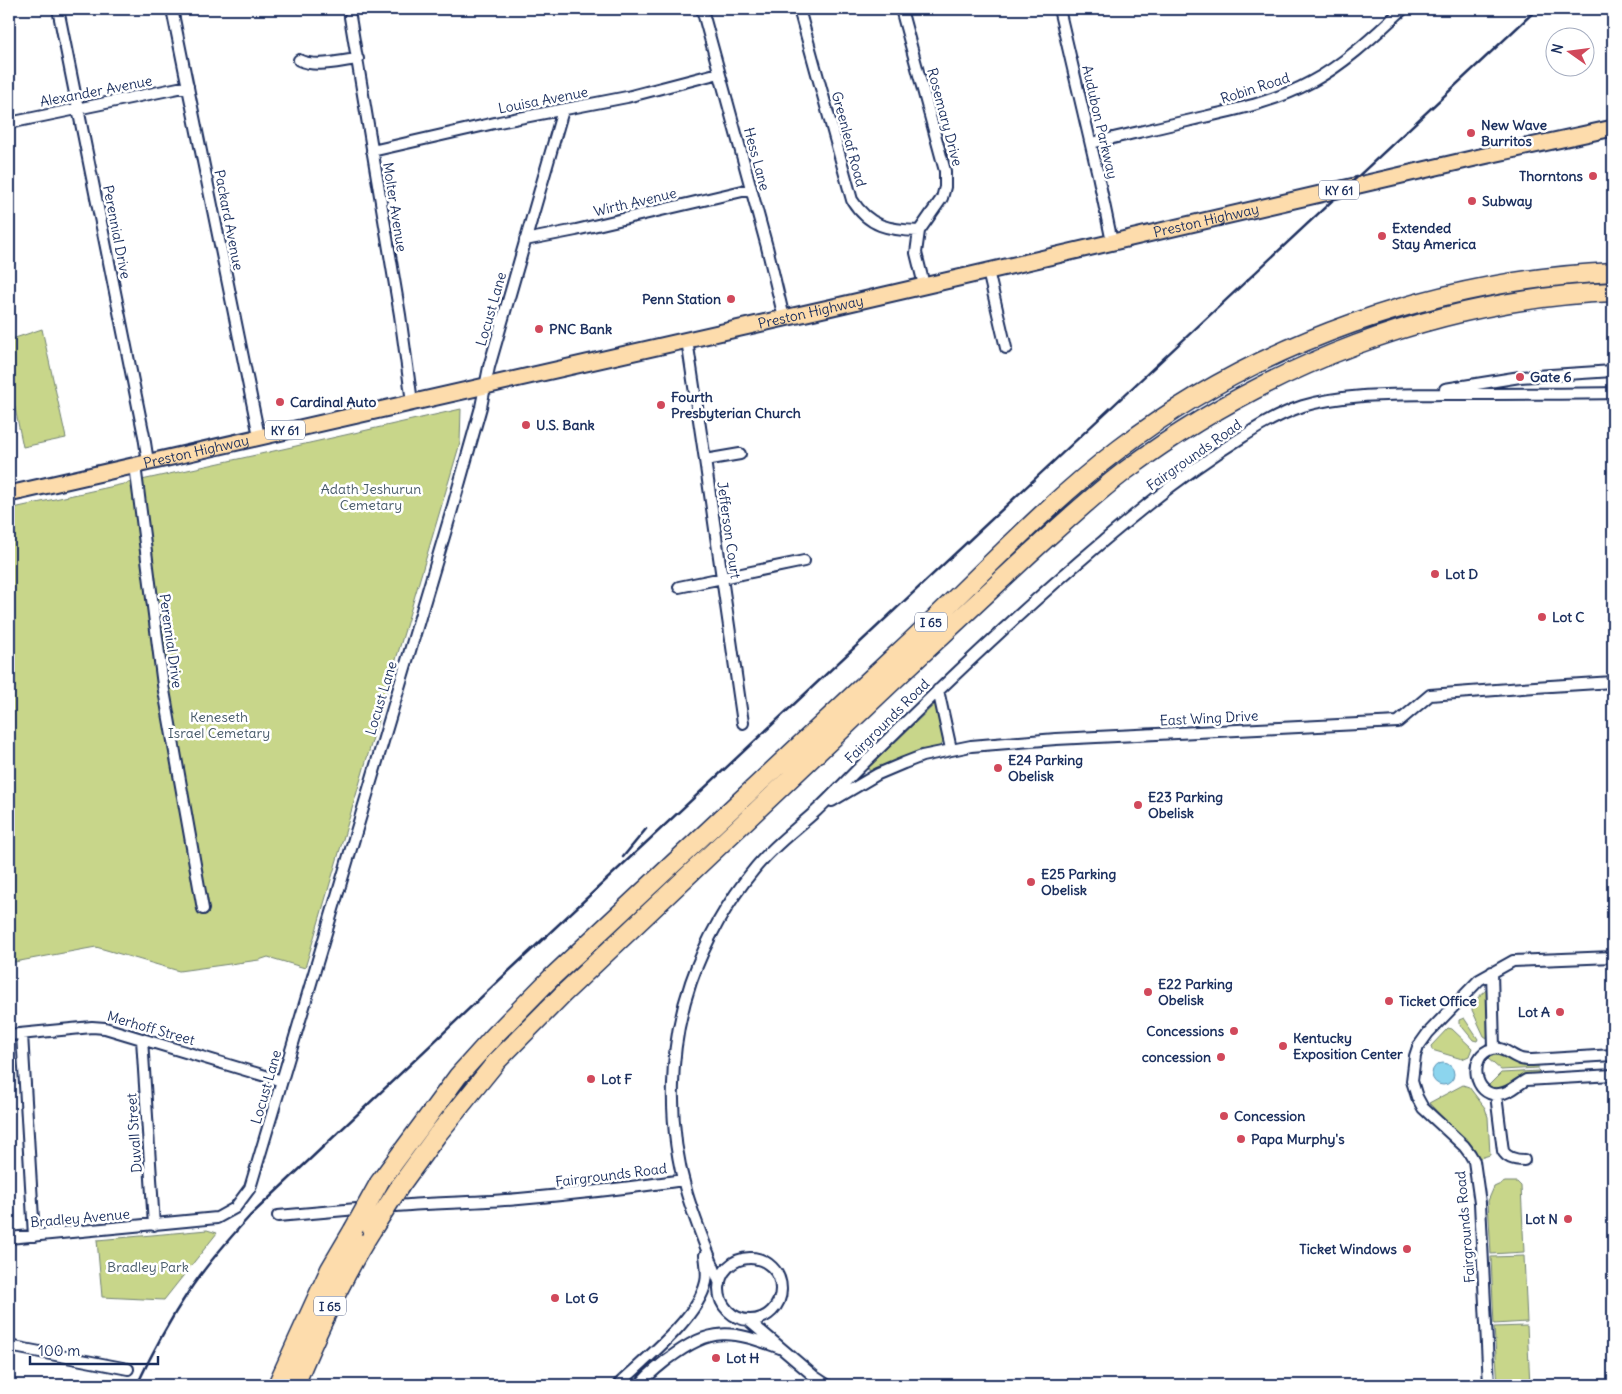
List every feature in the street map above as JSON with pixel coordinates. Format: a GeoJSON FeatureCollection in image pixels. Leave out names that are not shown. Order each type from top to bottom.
{"type":"FeatureCollection","features":[{"type":"Feature","properties":{"kind":"highway","name":"I 65"},"geometry":{"type":"LineString","coordinates":[[277,1385],[330,1269],[379,1183],[458,1076],[551,978],[905,647],[1051,507],[1120,448],[1158,421],[1211,388],[1278,354],[1360,321],[1445,296],[1490,286],[1563,275],[1613,272]]}},
{"type":"Feature","properties":{"kind":"highway","name":"I 65"},"geometry":{"type":"LineString","coordinates":[[295,1385],[331,1302],[356,1255],[400,1186],[437,1135],[497,1061],[563,994],[988,592],[1071,516],[1124,472],[1165,442],[1224,406],[1279,377],[1338,351],[1414,325],[1504,304],[1613,292]]}},
{"type":"Feature","properties":{"kind":"main road","name":"Preston Highway"},"geometry":{"type":"LineString","coordinates":[[9,494],[1613,128]]}},
{"type":"Feature","properties":{"kind":"street","name":"Perennial Drive"},"geometry":{"type":"LineString","coordinates":[[58,9],[144,436],[141,463],[163,685],[203,908]]}},
{"type":"Feature","properties":{"kind":"street","name":"Packard Avenue"},"geometry":{"type":"LineString","coordinates":[[172,9],[259,436]]}},
{"type":"Feature","properties":{"kind":"street","name":"Hess Lane"},"geometry":{"type":"LineString","coordinates":[[702,9],[784,318]]}},
{"type":"Feature","properties":{"kind":"street","name":"Greenleaf Road"},"geometry":{"type":"LineString","coordinates":[[799,9],[852,200],[866,218],[875,223],[896,230],[919,231]]}},
{"type":"Feature","properties":{"kind":"street","name":"Rosemary Drive"},"geometry":{"type":"LineString","coordinates":[[901,9],[945,171],[945,187],[942,198],[919,231],[916,253],[924,285]]}},
{"type":"Feature","properties":{"kind":"street","name":"Audubon Parkway"},"geometry":{"type":"LineString","coordinates":[[1059,9],[1112,242]]}},
{"type":"Feature","properties":{"kind":"street","name":"Robin Road"},"geometry":{"type":"LineString","coordinates":[[1091,144],[1235,110],[1271,100],[1299,89],[1336,67],[1403,9]]}},
{"type":"Feature","properties":{"kind":"street","name":"Molter Avenue"},"geometry":{"type":"LineString","coordinates":[[351,13],[400,315],[412,402]]}},
{"type":"Feature","properties":{"kind":"street"},"geometry":{"type":"LineString","coordinates":[[299,60],[313,64],[358,59]]}},
{"type":"Feature","properties":{"kind":"street","name":"Louisa Avenue"},"geometry":{"type":"LineString","coordinates":[[372,151],[499,122],[627,97],[719,73]]}},
{"type":"Feature","properties":{"kind":"street","name":"Alexander Avenue"},"geometry":{"type":"LineString","coordinates":[[9,123],[188,86]]}},
{"type":"Feature","properties":{"kind":"street","name":"Locust Lane"},"geometry":{"type":"LineString","coordinates":[[154,1225],[218,1218],[227,1214],[241,1202],[252,1183],[481,407],[489,367],[510,290],[563,110]]}},
{"type":"Feature","properties":{"kind":"street","name":"Wirth Avenue"},"geometry":{"type":"LineString","coordinates":[[525,240],[751,189]]}},
{"type":"Feature","properties":{"kind":"street"},"geometry":{"type":"LineString","coordinates":[[988,271],[1006,348]]}},
{"type":"Feature","properties":{"kind":"street","name":"Jefferson Court"},"geometry":{"type":"LineString","coordinates":[[687,340],[743,723]]}},
{"type":"Feature","properties":{"kind":"street"},"geometry":{"type":"LineString","coordinates":[[1414,395],[1520,377],[1613,371]]}},
{"type":"Feature","properties":{"kind":"street","name":"Fairgrounds Road"},"geometry":{"type":"LineString","coordinates":[[278,1216],[420,1203],[518,1199],[683,1180],[675,1132],[673,1086],[678,1040],[692,979],[703,948],[735,895],[772,849],[812,814],[1004,628],[1103,540],[1177,481],[1241,438],[1262,425],[1303,406],[1350,397],[1613,393]]}},
{"type":"Feature","properties":{"kind":"street"},"geometry":{"type":"LineString","coordinates":[[706,460],[740,454]]}},
{"type":"Feature","properties":{"kind":"street"},"geometry":{"type":"LineString","coordinates":[[679,587],[804,560]]}},
{"type":"Feature","properties":{"kind":"street","name":"East Wing Drive"},"geometry":{"type":"LineString","coordinates":[[812,814],[837,797],[878,774],[922,756],[951,749],[985,744],[1056,739],[1398,722],[1430,695],[1613,682]]}},
{"type":"Feature","properties":{"kind":"street"},"geometry":{"type":"LineString","coordinates":[[938,690],[951,749]]}},
{"type":"Feature","properties":{"kind":"street","name":"Fairgrounds Road"},"geometry":{"type":"LineString","coordinates":[[1489,1385],[1480,1203],[1474,1162],[1464,1146],[1422,1108],[1414,1087],[1413,1066],[1418,1047],[1428,1033],[1479,980],[1513,961],[1613,957]]}},
{"type":"Feature","properties":{"kind":"street"},"geometry":{"type":"LineString","coordinates":[[1492,972],[1494,1048]]}},
{"type":"Feature","properties":{"kind":"street","name":"Merhoff Street"},"geometry":{"type":"LineString","coordinates":[[9,1035],[92,1027],[105,1028],[282,1081]]}},
{"type":"Feature","properties":{"kind":"street"},"geometry":{"type":"LineString","coordinates":[[22,1034],[34,1236]]}},
{"type":"Feature","properties":{"kind":"street","name":"Duvall Street"},"geometry":{"type":"LineString","coordinates":[[142,1039],[154,1225]]}},
{"type":"Feature","properties":{"kind":"street"},"geometry":{"type":"LineString","coordinates":[[1613,1055],[1532,1060],[1521,1059],[1512,1053],[1494,1048],[1486,1051],[1476,1065],[1476,1072],[1480,1083],[1488,1092],[1496,1095],[1508,1092],[1526,1080],[1613,1075]]}},
{"type":"Feature","properties":{"kind":"street"},"geometry":{"type":"LineString","coordinates":[[1496,1095],[1504,1151],[1510,1157],[1524,1160]]}},
{"type":"Feature","properties":{"kind":"street"},"geometry":{"type":"LineString","coordinates":[[683,1180],[691,1208],[720,1284]]}},
{"type":"Feature","properties":{"kind":"street","name":"Bradley Avenue"},"geometry":{"type":"LineString","coordinates":[[9,1238],[154,1225]]}},
{"type":"Feature","properties":{"kind":"street"},"geometry":{"type":"LineString","coordinates":[[618,1385],[675,1331],[702,1295],[707,1274],[703,1239]]}},
{"type":"Feature","properties":{"kind":"street"},"geometry":{"type":"LineString","coordinates":[[748,1258],[758,1259],[767,1263],[774,1270],[780,1284],[780,1299],[775,1308],[767,1315],[758,1319],[738,1318],[729,1312],[723,1304],[720,1284],[723,1274],[730,1266],[748,1258]]}},
{"type":"Feature","properties":{"kind":"street"},"geometry":{"type":"LineString","coordinates":[[748,1320],[827,1385]]}},
{"type":"Feature","properties":{"kind":"street"},"geometry":{"type":"LineString","coordinates":[[640,1385],[652,1372],[691,1343],[708,1336],[733,1334],[780,1348]]}},
{"type":"Feature","properties":{"kind":"street"},"geometry":{"type":"LineString","coordinates":[[9,1346],[128,1370]]}},
{"type":"Feature","properties":{"kind":"green space"},"geometry":{"type":"Polygon","coordinates":[[[42,329],[66,438],[23,447],[9,379],[9,340],[42,329]]]}},
{"type":"Feature","properties":{"kind":"green space","name":"Keneseth Israel Cemetary"},"geometry":{"type":"Polygon","coordinates":[[[461,409],[460,443],[305,968],[268,957],[259,960],[179,971],[96,947],[9,963],[9,509],[461,409]]]}},
{"type":"Feature","properties":{"kind":"green space"},"geometry":{"type":"Polygon","coordinates":[[[935,704],[938,706],[944,740],[941,746],[896,760],[869,771],[867,769],[935,704]]]}},
{"type":"Feature","properties":{"kind":"green space"},"geometry":{"type":"Polygon","coordinates":[[[1487,989],[1487,1038],[1484,1036],[1472,1007],[1475,1001],[1487,989]]]}},
{"type":"Feature","properties":{"kind":"green space"},"geometry":{"type":"Polygon","coordinates":[[[1464,1018],[1478,1039],[1477,1041],[1473,1040],[1459,1023],[1459,1020],[1464,1018]]]}},
{"type":"Feature","properties":{"kind":"green space"},"geometry":{"type":"Polygon","coordinates":[[[1448,1028],[1452,1029],[1472,1048],[1469,1056],[1462,1059],[1432,1050],[1431,1046],[1448,1028]]]}},
{"type":"Feature","properties":{"kind":"green space"},"geometry":{"type":"Polygon","coordinates":[[[1502,1054],[1526,1065],[1537,1065],[1539,1068],[1501,1070],[1487,1058],[1502,1054]]]}},
{"type":"Feature","properties":{"kind":"green space"},"geometry":{"type":"Polygon","coordinates":[[[1539,1071],[1537,1074],[1517,1078],[1501,1088],[1488,1086],[1501,1073],[1539,1071]]]}},
{"type":"Feature","properties":{"kind":"green space"},"geometry":{"type":"Polygon","coordinates":[[[1463,1085],[1469,1087],[1485,1108],[1488,1117],[1490,1155],[1480,1158],[1429,1103],[1463,1085]]]}},
{"type":"Feature","properties":{"kind":"green space"},"geometry":{"type":"Polygon","coordinates":[[[1505,1182],[1517,1182],[1521,1186],[1524,1252],[1491,1254],[1488,1201],[1494,1187],[1505,1182]]]}},
{"type":"Feature","properties":{"kind":"green space","name":"Bradley Park"},"geometry":{"type":"Polygon","coordinates":[[[207,1230],[217,1233],[164,1300],[102,1297],[97,1240],[207,1230]]]}},
{"type":"Feature","properties":{"kind":"green space"},"geometry":{"type":"Polygon","coordinates":[[[1524,1256],[1527,1322],[1494,1324],[1491,1257],[1524,1256]]]}},
{"type":"Feature","properties":{"kind":"green space"},"geometry":{"type":"Polygon","coordinates":[[[1527,1326],[1530,1385],[1498,1385],[1494,1327],[1527,1326]]]}},
{"type":"Feature","properties":{"kind":"water"},"geometry":{"type":"Polygon","coordinates":[[[1443,1063],[1451,1066],[1454,1074],[1451,1082],[1443,1085],[1435,1082],[1432,1074],[1435,1066],[1443,1063]]]}},
{"type":"Feature","properties":{"kind":"railway"},"geometry":{"type":"LineString","coordinates":[[137,1385],[161,1337],[189,1291],[218,1252],[250,1216],[511,969],[1537,9]]}},
{"type":"Feature","properties":{"kind":"railway"},"geometry":{"type":"LineString","coordinates":[[623,857],[646,829]]}},
{"type":"Feature","properties":{"kind":"place","name":"New Wave Burritos"},"geometry":{"type":"Point","coordinates":[1471,133]}},
{"type":"Feature","properties":{"kind":"place","name":"Thorntons"},"geometry":{"type":"Point","coordinates":[1593,176]}},
{"type":"Feature","properties":{"kind":"place","name":"Subway"},"geometry":{"type":"Point","coordinates":[1472,201]}},
{"type":"Feature","properties":{"kind":"place","name":"Extended Stay America"},"geometry":{"type":"Point","coordinates":[1382,236]}},
{"type":"Feature","properties":{"kind":"place","name":"Penn Station"},"geometry":{"type":"Point","coordinates":[731,299]}},
{"type":"Feature","properties":{"kind":"place","name":"PNC Bank"},"geometry":{"type":"Point","coordinates":[539,329]}},
{"type":"Feature","properties":{"kind":"place","name":"Gate 6"},"geometry":{"type":"Point","coordinates":[1520,377]}},
{"type":"Feature","properties":{"kind":"place","name":"Cardinal Auto"},"geometry":{"type":"Point","coordinates":[280,402]}},
{"type":"Feature","properties":{"kind":"place","name":"Fourth Presbyterian Church"},"geometry":{"type":"Point","coordinates":[661,405]}},
{"type":"Feature","properties":{"kind":"place","name":"U.S. Bank"},"geometry":{"type":"Point","coordinates":[526,425]}},
{"type":"Feature","properties":{"kind":"place","name":"Lot D"},"geometry":{"type":"Point","coordinates":[1435,574]}},
{"type":"Feature","properties":{"kind":"place","name":"Lot C"},"geometry":{"type":"Point","coordinates":[1542,617]}},
{"type":"Feature","properties":{"kind":"place","name":"E24 Parking Obelisk"},"geometry":{"type":"Point","coordinates":[998,768]}},
{"type":"Feature","properties":{"kind":"place","name":"E23 Parking Obelisk"},"geometry":{"type":"Point","coordinates":[1138,805]}},
{"type":"Feature","properties":{"kind":"place","name":"E25 Parking Obelisk"},"geometry":{"type":"Point","coordinates":[1031,882]}},
{"type":"Feature","properties":{"kind":"place","name":"E22 Parking Obelisk"},"geometry":{"type":"Point","coordinates":[1148,992]}},
{"type":"Feature","properties":{"kind":"place","name":"Ticket Office"},"geometry":{"type":"Point","coordinates":[1389,1001]}},
{"type":"Feature","properties":{"kind":"place","name":"Lot A"},"geometry":{"type":"Point","coordinates":[1560,1012]}},
{"type":"Feature","properties":{"kind":"place","name":"Concessions"},"geometry":{"type":"Point","coordinates":[1234,1031]}},
{"type":"Feature","properties":{"kind":"place","name":"Kentucky Exposition Center"},"geometry":{"type":"Point","coordinates":[1283,1046]}},
{"type":"Feature","properties":{"kind":"place","name":"concession"},"geometry":{"type":"Point","coordinates":[1221,1057]}},
{"type":"Feature","properties":{"kind":"place","name":"Lot F"},"geometry":{"type":"Point","coordinates":[591,1079]}},
{"type":"Feature","properties":{"kind":"place","name":"Concession"},"geometry":{"type":"Point","coordinates":[1224,1116]}},
{"type":"Feature","properties":{"kind":"place","name":"Papa Murphy's"},"geometry":{"type":"Point","coordinates":[1241,1139]}},
{"type":"Feature","properties":{"kind":"place","name":"Lot N"},"geometry":{"type":"Point","coordinates":[1568,1219]}},
{"type":"Feature","properties":{"kind":"place","name":"Ticket Windows"},"geometry":{"type":"Point","coordinates":[1407,1249]}},
{"type":"Feature","properties":{"kind":"place","name":"Lot G"},"geometry":{"type":"Point","coordinates":[555,1298]}},
{"type":"Feature","properties":{"kind":"place","name":"Lot H"},"geometry":{"type":"Point","coordinates":[716,1358]}},
{"type":"Feature","properties":{"kind":"park label","name":"Adath Jeshurun Cemetary"},"geometry":{"type":"Point","coordinates":[371,498]}}]}
